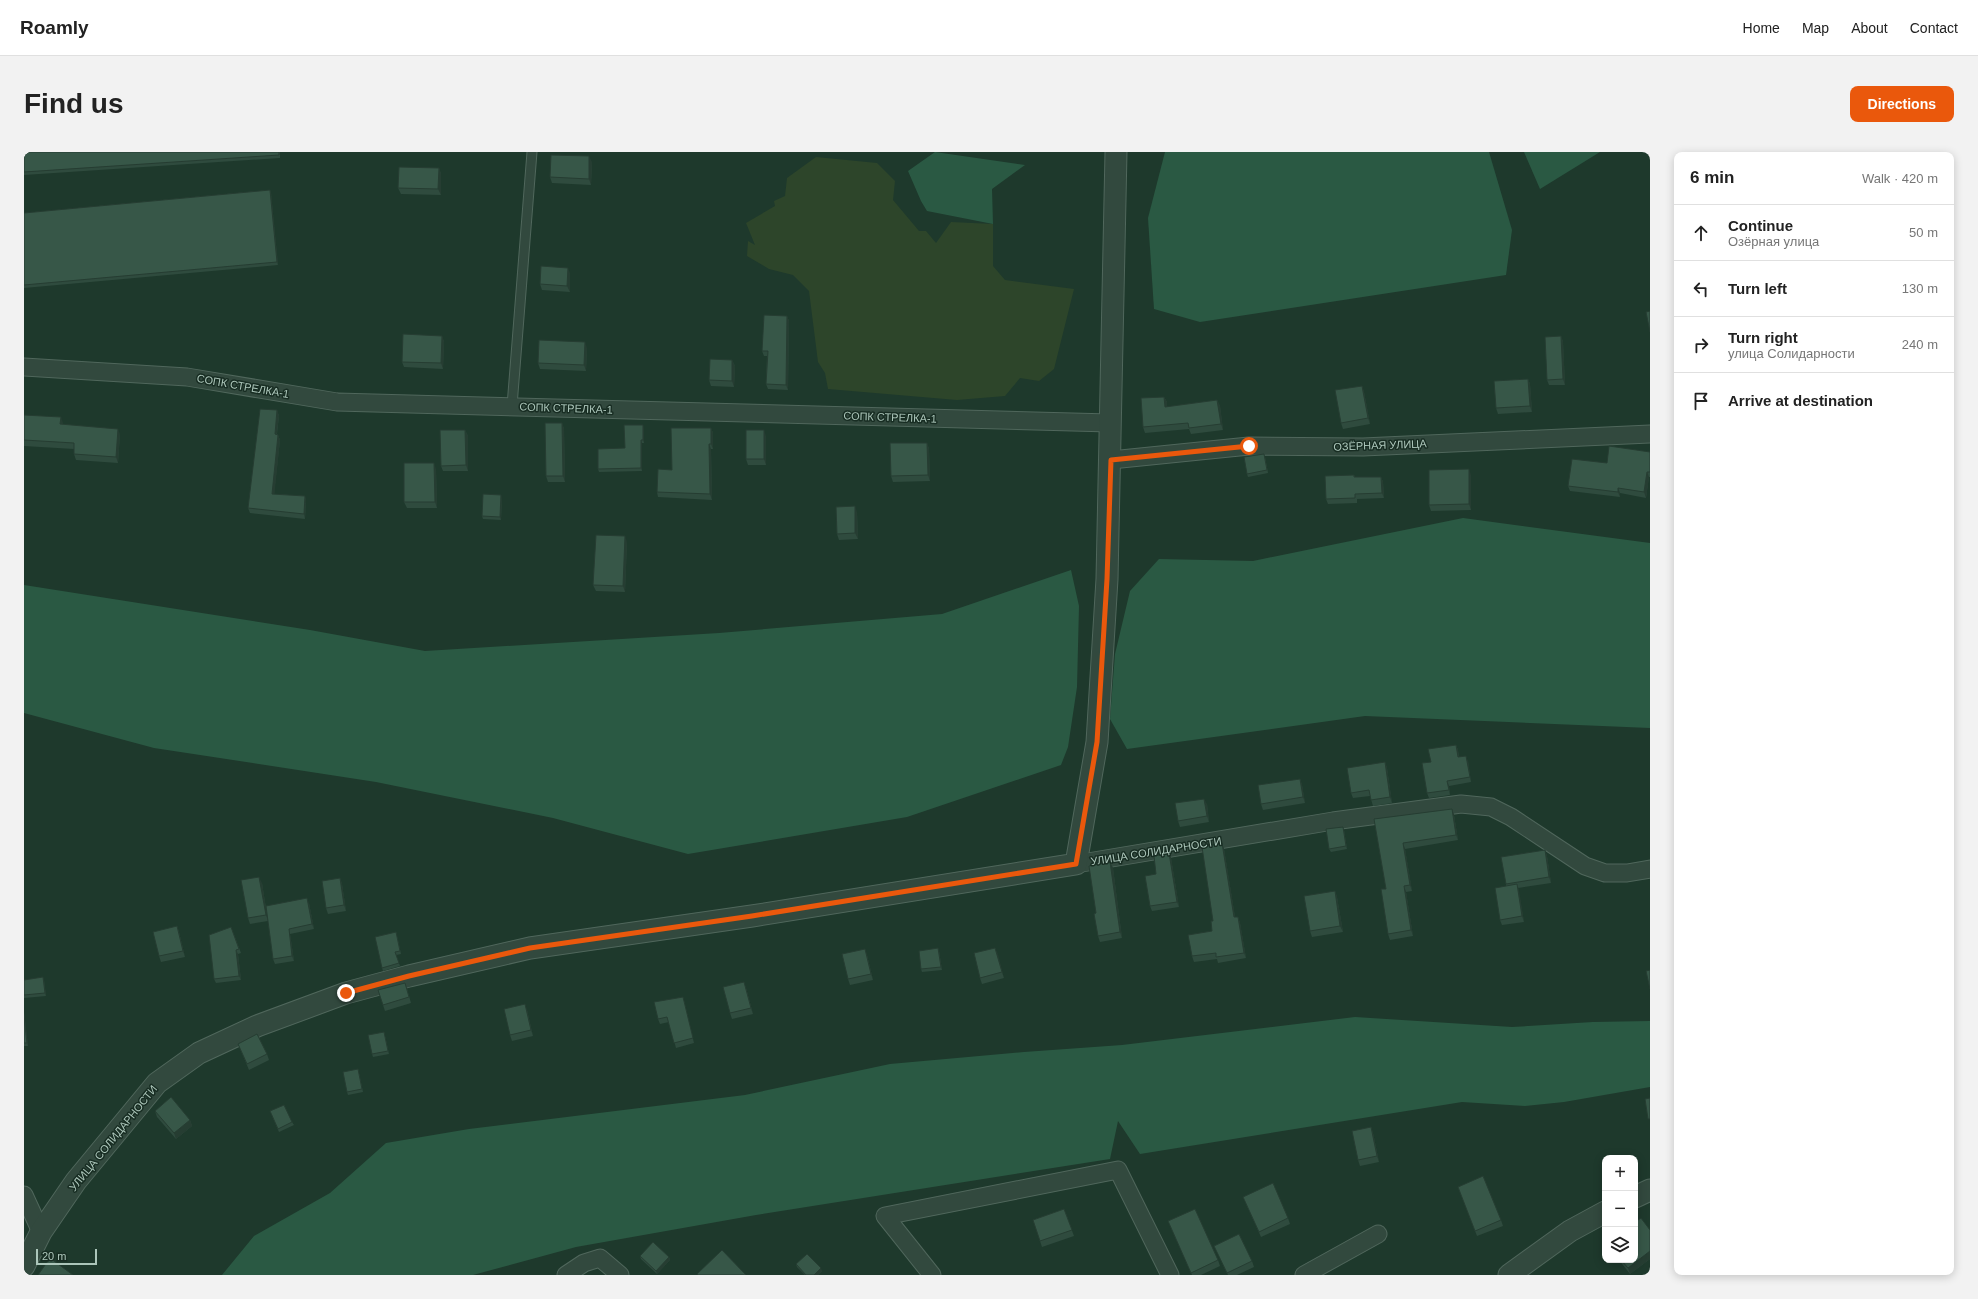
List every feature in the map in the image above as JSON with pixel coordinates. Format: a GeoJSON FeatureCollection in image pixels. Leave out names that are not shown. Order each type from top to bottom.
{"type":"FeatureCollection","features":[{"type":"Feature","properties":{"kind":"street"},"geometry":{"type":"LineString","coordinates":[[1076,864],[1097,742],[1107,579],[1111,460],[1110,423],[1116,152]]}},
{"type":"Feature","properties":{"kind":"street","name":"СОПК СТРЕЛКА-1"},"geometry":{"type":"LineString","coordinates":[[24,367],[187,377],[337,402],[1110,423]]}},
{"type":"Feature","properties":{"kind":"street","name":"ОЗЁРНАЯ УЛИЦА"},"geometry":{"type":"LineString","coordinates":[[1111,460],[1249,446],[1363,446],[1650,434]]}},
{"type":"Feature","properties":{"kind":"street","name":"УЛИЦА СОЛИДАРНОСТИ"},"geometry":{"type":"LineString","coordinates":[[24,1266],[41,1232],[76,1181],[157,1083],[199,1053],[257,1026],[346,993],[409,976],[530,948],[752,916],[1333,821],[1461,804],[1491,807],[1511,817],[1585,866],[1605,873],[1627,873],[1650,869]]}},
{"type":"Feature","properties":{"kind":"street"},"geometry":{"type":"LineString","coordinates":[[932,1275],[886,1216],[1118,1170],[1170,1275]]}},
{"type":"Feature","properties":{"kind":"street"},"geometry":{"type":"LineString","coordinates":[[1638,1196],[1650,1190]]}},
{"type":"Feature","properties":{"kind":"street"},"geometry":{"type":"LineString","coordinates":[[24,1194],[41,1232]]}},
{"type":"Feature","properties":{"kind":"street"},"geometry":{"type":"LineString","coordinates":[[1509,1275],[1570,1231],[1602,1214]]}},
{"type":"Feature","properties":{"kind":"street"},"geometry":{"type":"LineString","coordinates":[[1304,1275],[1378,1234]]}},
{"type":"Feature","properties":{"kind":"street"},"geometry":{"type":"LineString","coordinates":[[566,1275],[584,1263],[600,1258],[620,1275]]}},
{"type":"Feature","properties":{"kind":"lane"},"geometry":{"type":"LineString","coordinates":[[512,406],[532,152]]}},
{"type":"Feature","properties":{"kind":"shaded area"},"geometry":{"type":"Polygon","coordinates":[[[935,152],[1025,165],[992,189],[993,224],[927,211],[908,171],[935,152]]]}},
{"type":"Feature","properties":{"kind":"shaded area"},"geometry":{"type":"Polygon","coordinates":[[[1165,152],[1489,152],[1512,230],[1506,275],[1200,322],[1154,309],[1148,218],[1165,152]]]}},
{"type":"Feature","properties":{"kind":"shaded area"},"geometry":{"type":"Polygon","coordinates":[[[1524,152],[1600,152],[1540,189],[1524,152]]]}},
{"type":"Feature","properties":{"kind":"shaded area"},"geometry":{"type":"Polygon","coordinates":[[[816,157],[877,163],[895,181],[893,200],[919,231],[926,231],[936,243],[951,222],[993,224],[993,266],[1005,280],[1074,289],[1054,369],[1039,381],[1020,378],[1005,396],[957,400],[828,389],[825,373],[818,362],[809,291],[793,275],[769,269],[747,256],[748,241],[755,245],[746,223],[775,206],[774,201],[785,196],[787,178],[816,157]]]}},
{"type":"Feature","properties":{"kind":"shaded area"},"geometry":{"type":"Polygon","coordinates":[[[1463,518],[1650,543],[1650,728],[1365,716],[1127,749],[1110,719],[1115,654],[1130,591],[1159,559],[1253,561],[1463,518]]]}},
{"type":"Feature","properties":{"kind":"shaded area"},"geometry":{"type":"Polygon","coordinates":[[[1071,570],[1079,606],[1077,687],[1068,747],[1061,765],[907,817],[688,854],[553,818],[376,782],[154,748],[24,713],[24,585],[310,630],[425,651],[719,633],[942,614],[1071,570]]]}},
{"type":"Feature","properties":{"kind":"shaded area"},"geometry":{"type":"Polygon","coordinates":[[[1355,1017],[1512,1027],[1593,1022],[1650,1021],[1650,1087],[1564,1102],[1525,1106],[1462,1102],[1140,1154],[1118,1121],[1110,1159],[756,1215],[576,1247],[473,1275],[222,1275],[254,1236],[330,1193],[386,1143],[469,1129],[745,1095],[890,1064],[1122,1045],[1355,1017]]]}},
{"type":"Feature","properties":{"kind":"building"},"geometry":{"type":"Polygon","coordinates":[[[24,152],[279,152],[279,155],[24,172],[24,152]]]}},
{"type":"Feature","properties":{"kind":"building"},"geometry":{"type":"Polygon","coordinates":[[[551,155],[589,156],[589,179],[550,177],[551,155]]]}},
{"type":"Feature","properties":{"kind":"building"},"geometry":{"type":"Polygon","coordinates":[[[399,167],[439,168],[438,189],[398,188],[399,167]]]}},
{"type":"Feature","properties":{"kind":"building"},"geometry":{"type":"Polygon","coordinates":[[[270,190],[277,262],[24,285],[24,213],[270,190]]]}},
{"type":"Feature","properties":{"kind":"building"},"geometry":{"type":"Polygon","coordinates":[[[541,266],[568,268],[567,286],[540,284],[541,266]]]}},
{"type":"Feature","properties":{"kind":"building"},"geometry":{"type":"Polygon","coordinates":[[[1650,311],[1650,332],[1646,312],[1650,311]]]}},
{"type":"Feature","properties":{"kind":"building"},"geometry":{"type":"Polygon","coordinates":[[[764,315],[787,316],[786,385],[766,384],[768,351],[762,351],[764,315]]]}},
{"type":"Feature","properties":{"kind":"building"},"geometry":{"type":"Polygon","coordinates":[[[403,334],[442,336],[441,363],[402,362],[403,334]]]}},
{"type":"Feature","properties":{"kind":"building"},"geometry":{"type":"Polygon","coordinates":[[[1561,336],[1563,379],[1547,380],[1545,337],[1561,336]]]}},
{"type":"Feature","properties":{"kind":"building"},"geometry":{"type":"Polygon","coordinates":[[[539,340],[585,342],[584,365],[538,363],[539,340]]]}},
{"type":"Feature","properties":{"kind":"building"},"geometry":{"type":"Polygon","coordinates":[[[710,359],[732,360],[732,381],[709,380],[710,359]]]}},
{"type":"Feature","properties":{"kind":"building"},"geometry":{"type":"Polygon","coordinates":[[[1528,379],[1530,406],[1496,408],[1494,381],[1528,379]]]}},
{"type":"Feature","properties":{"kind":"building"},"geometry":{"type":"Polygon","coordinates":[[[1362,386],[1368,418],[1341,423],[1335,390],[1362,386]]]}},
{"type":"Feature","properties":{"kind":"building"},"geometry":{"type":"Polygon","coordinates":[[[1164,397],[1165,407],[1217,400],[1221,424],[1189,428],[1188,423],[1143,427],[1141,398],[1164,397]]]}},
{"type":"Feature","properties":{"kind":"building"},"geometry":{"type":"Polygon","coordinates":[[[260,409],[277,410],[275,434],[278,435],[272,494],[305,496],[304,514],[248,508],[260,409]]]}},
{"type":"Feature","properties":{"kind":"building"},"geometry":{"type":"Polygon","coordinates":[[[24,415],[61,417],[60,424],[118,429],[116,457],[74,454],[74,443],[24,440],[24,415]]]}},
{"type":"Feature","properties":{"kind":"building"},"geometry":{"type":"Polygon","coordinates":[[[545,423],[562,423],[563,476],[546,476],[545,423]]]}},
{"type":"Feature","properties":{"kind":"building"},"geometry":{"type":"Polygon","coordinates":[[[624,425],[643,425],[643,440],[641,440],[641,468],[598,469],[598,449],[625,448],[624,425]]]}},
{"type":"Feature","properties":{"kind":"building"},"geometry":{"type":"Polygon","coordinates":[[[671,428],[711,428],[711,444],[709,444],[710,494],[657,492],[658,469],[672,470],[671,428]]]}},
{"type":"Feature","properties":{"kind":"building"},"geometry":{"type":"Polygon","coordinates":[[[440,430],[465,430],[466,465],[441,466],[440,430]]]}},
{"type":"Feature","properties":{"kind":"building"},"geometry":{"type":"Polygon","coordinates":[[[746,430],[764,430],[764,459],[746,459],[746,430]]]}},
{"type":"Feature","properties":{"kind":"building"},"geometry":{"type":"Polygon","coordinates":[[[890,443],[927,443],[928,475],[891,476],[890,443]]]}},
{"type":"Feature","properties":{"kind":"building"},"geometry":{"type":"Polygon","coordinates":[[[1609,446],[1650,452],[1650,472],[1647,472],[1644,492],[1618,488],[1618,492],[1568,486],[1572,459],[1607,463],[1609,446]]]}},
{"type":"Feature","properties":{"kind":"building"},"geometry":{"type":"Polygon","coordinates":[[[1264,454],[1267,470],[1247,474],[1244,457],[1264,454]]]}},
{"type":"Feature","properties":{"kind":"building"},"geometry":{"type":"Polygon","coordinates":[[[404,463],[434,463],[435,502],[404,502],[404,463]]]}},
{"type":"Feature","properties":{"kind":"building"},"geometry":{"type":"Polygon","coordinates":[[[1469,469],[1469,504],[1429,505],[1429,470],[1469,469]]]}},
{"type":"Feature","properties":{"kind":"building"},"geometry":{"type":"Polygon","coordinates":[[[1354,475],[1354,477],[1381,477],[1382,493],[1355,494],[1355,498],[1326,499],[1325,476],[1354,475]]]}},
{"type":"Feature","properties":{"kind":"building"},"geometry":{"type":"Polygon","coordinates":[[[483,494],[501,495],[500,517],[482,516],[483,494]]]}},
{"type":"Feature","properties":{"kind":"building"},"geometry":{"type":"Polygon","coordinates":[[[855,506],[855,533],[837,534],[836,507],[855,506]]]}},
{"type":"Feature","properties":{"kind":"building"},"geometry":{"type":"Polygon","coordinates":[[[596,535],[625,536],[623,586],[593,585],[596,535]]]}},
{"type":"Feature","properties":{"kind":"building"},"geometry":{"type":"Polygon","coordinates":[[[1456,745],[1458,757],[1466,756],[1470,777],[1447,781],[1449,790],[1427,793],[1422,763],[1431,762],[1428,749],[1456,745]]]}},
{"type":"Feature","properties":{"kind":"building"},"geometry":{"type":"Polygon","coordinates":[[[1385,762],[1390,797],[1371,800],[1369,790],[1351,793],[1347,768],[1385,762]]]}},
{"type":"Feature","properties":{"kind":"building"},"geometry":{"type":"Polygon","coordinates":[[[1300,779],[1303,797],[1261,804],[1258,785],[1300,779]]]}},
{"type":"Feature","properties":{"kind":"building"},"geometry":{"type":"Polygon","coordinates":[[[1204,799],[1207,816],[1178,821],[1175,803],[1204,799]]]}},
{"type":"Feature","properties":{"kind":"building"},"geometry":{"type":"Polygon","coordinates":[[[1452,809],[1456,835],[1403,843],[1410,885],[1404,886],[1411,930],[1388,934],[1381,889],[1386,889],[1374,819],[1452,809]]]}},
{"type":"Feature","properties":{"kind":"building"},"geometry":{"type":"Polygon","coordinates":[[[1343,827],[1346,846],[1329,849],[1326,829],[1343,827]]]}},
{"type":"Feature","properties":{"kind":"building"},"geometry":{"type":"Polygon","coordinates":[[[1222,843],[1234,917],[1238,917],[1244,953],[1216,957],[1216,953],[1192,956],[1188,935],[1212,931],[1211,921],[1213,921],[1202,847],[1222,843]]]}},
{"type":"Feature","properties":{"kind":"building"},"geometry":{"type":"Polygon","coordinates":[[[1545,850],[1549,877],[1506,884],[1501,857],[1545,850]]]}},
{"type":"Feature","properties":{"kind":"building"},"geometry":{"type":"Polygon","coordinates":[[[1169,853],[1177,902],[1150,906],[1145,876],[1156,874],[1154,856],[1169,853]]]}},
{"type":"Feature","properties":{"kind":"building"},"geometry":{"type":"Polygon","coordinates":[[[1110,862],[1120,932],[1098,936],[1089,866],[1110,862]]]}},
{"type":"Feature","properties":{"kind":"building"},"geometry":{"type":"Polygon","coordinates":[[[259,877],[266,915],[248,918],[241,880],[259,877]]]}},
{"type":"Feature","properties":{"kind":"building"},"geometry":{"type":"Polygon","coordinates":[[[340,878],[344,905],[326,908],[322,881],[340,878]]]}},
{"type":"Feature","properties":{"kind":"building"},"geometry":{"type":"Polygon","coordinates":[[[1517,884],[1522,916],[1500,920],[1495,888],[1517,884]]]}},
{"type":"Feature","properties":{"kind":"building"},"geometry":{"type":"Polygon","coordinates":[[[1335,891],[1340,926],[1310,931],[1304,896],[1335,891]]]}},
{"type":"Feature","properties":{"kind":"building"},"geometry":{"type":"Polygon","coordinates":[[[307,898],[312,924],[289,929],[292,956],[273,959],[266,906],[307,898]]]}},
{"type":"Feature","properties":{"kind":"building"},"geometry":{"type":"Polygon","coordinates":[[[177,926],[183,951],[159,956],[153,932],[177,926]]]}},
{"type":"Feature","properties":{"kind":"building"},"geometry":{"type":"Polygon","coordinates":[[[231,927],[239,949],[236,950],[239,976],[214,979],[209,935],[231,927]]]}},
{"type":"Feature","properties":{"kind":"building"},"geometry":{"type":"Polygon","coordinates":[[[396,932],[400,951],[395,952],[399,963],[382,968],[375,937],[396,932]]]}},
{"type":"Feature","properties":{"kind":"building"},"geometry":{"type":"Polygon","coordinates":[[[938,948],[941,967],[921,969],[919,951],[938,948]]]}},
{"type":"Feature","properties":{"kind":"building"},"geometry":{"type":"Polygon","coordinates":[[[995,948],[1002,972],[980,978],[974,953],[995,948]]]}},
{"type":"Feature","properties":{"kind":"building"},"geometry":{"type":"Polygon","coordinates":[[[865,949],[871,974],[848,979],[842,954],[865,949]]]}},
{"type":"Feature","properties":{"kind":"building"},"geometry":{"type":"Polygon","coordinates":[[[1650,970],[1650,989],[1646,971],[1650,970]]]}},
{"type":"Feature","properties":{"kind":"building"},"geometry":{"type":"Polygon","coordinates":[[[43,977],[45,993],[24,995],[24,980],[43,977]]]}},
{"type":"Feature","properties":{"kind":"building"},"geometry":{"type":"Polygon","coordinates":[[[744,982],[751,1008],[730,1013],[723,987],[744,982]]]}},
{"type":"Feature","properties":{"kind":"building"},"geometry":{"type":"Polygon","coordinates":[[[405,983],[409,997],[383,1005],[378,990],[405,983]]]}},
{"type":"Feature","properties":{"kind":"building"},"geometry":{"type":"Polygon","coordinates":[[[683,997],[693,1038],[674,1043],[667,1017],[658,1019],[654,1002],[683,997]]]}},
{"type":"Feature","properties":{"kind":"building"},"geometry":{"type":"Polygon","coordinates":[[[525,1004],[531,1030],[510,1035],[504,1009],[525,1004]]]}},
{"type":"Feature","properties":{"kind":"building"},"geometry":{"type":"Polygon","coordinates":[[[24,1018],[27,1043],[24,1043],[24,1018]]]}},
{"type":"Feature","properties":{"kind":"building"},"geometry":{"type":"Polygon","coordinates":[[[384,1032],[388,1051],[372,1054],[368,1035],[384,1032]]]}},
{"type":"Feature","properties":{"kind":"building"},"geometry":{"type":"Polygon","coordinates":[[[257,1034],[267,1054],[247,1064],[238,1044],[257,1034]]]}},
{"type":"Feature","properties":{"kind":"building"},"geometry":{"type":"Polygon","coordinates":[[[358,1069],[362,1089],[347,1092],[343,1072],[358,1069]]]}},
{"type":"Feature","properties":{"kind":"building"},"geometry":{"type":"Polygon","coordinates":[[[171,1097],[190,1120],[174,1133],[155,1111],[171,1097]]]}},
{"type":"Feature","properties":{"kind":"building"},"geometry":{"type":"Polygon","coordinates":[[[1650,1098],[1650,1119],[1648,1119],[1645,1099],[1650,1098]]]}},
{"type":"Feature","properties":{"kind":"building"},"geometry":{"type":"Polygon","coordinates":[[[284,1105],[292,1122],[278,1129],[270,1111],[284,1105]]]}},
{"type":"Feature","properties":{"kind":"building"},"geometry":{"type":"Polygon","coordinates":[[[1371,1127],[1377,1156],[1358,1160],[1352,1131],[1371,1127]]]}},
{"type":"Feature","properties":{"kind":"building"},"geometry":{"type":"Polygon","coordinates":[[[1483,1176],[1501,1220],[1475,1231],[1458,1187],[1483,1176]]]}},
{"type":"Feature","properties":{"kind":"building"},"geometry":{"type":"Polygon","coordinates":[[[1273,1183],[1288,1218],[1259,1232],[1243,1197],[1273,1183]]]}},
{"type":"Feature","properties":{"kind":"building"},"geometry":{"type":"Polygon","coordinates":[[[1064,1209],[1072,1230],[1040,1241],[1033,1220],[1064,1209]]]}},
{"type":"Feature","properties":{"kind":"building"},"geometry":{"type":"Polygon","coordinates":[[[1195,1209],[1218,1260],[1191,1273],[1168,1221],[1195,1209]]]}},
{"type":"Feature","properties":{"kind":"building"},"geometry":{"type":"Polygon","coordinates":[[[1641,1218],[1650,1230],[1650,1251],[1638,1260],[1638,1227],[1638,1220],[1641,1218]]]}},
{"type":"Feature","properties":{"kind":"building"},"geometry":{"type":"Polygon","coordinates":[[[1239,1234],[1252,1261],[1227,1273],[1214,1246],[1239,1234]]]}},
{"type":"Feature","properties":{"kind":"building"},"geometry":{"type":"Polygon","coordinates":[[[653,1242],[669,1257],[656,1271],[640,1256],[653,1242]]]}},
{"type":"Feature","properties":{"kind":"building"},"geometry":{"type":"Polygon","coordinates":[[[722,1250],[746,1275],[697,1274],[722,1250]]]}},
{"type":"Feature","properties":{"kind":"building"},"geometry":{"type":"Polygon","coordinates":[[[807,1254],[821,1268],[814,1275],[806,1275],[796,1264],[807,1254]]]}},
{"type":"Feature","properties":{"kind":"building"},"geometry":{"type":"Polygon","coordinates":[[[50,1258],[73,1275],[38,1275],[50,1258]]]}},
{"type":"Feature","properties":{"kind":"building"},"geometry":{"type":"Polygon","coordinates":[[[1624,1263],[1634,1263],[1628,1268],[1624,1263]]]}},
{"type":"Feature","properties":{"kind":"route"},"geometry":{"type":"LineString","coordinates":[[346,993],[409,976],[530,948],[752,916],[1076,864],[1097,742],[1107,579],[1111,460],[1249,446]]}}]}
